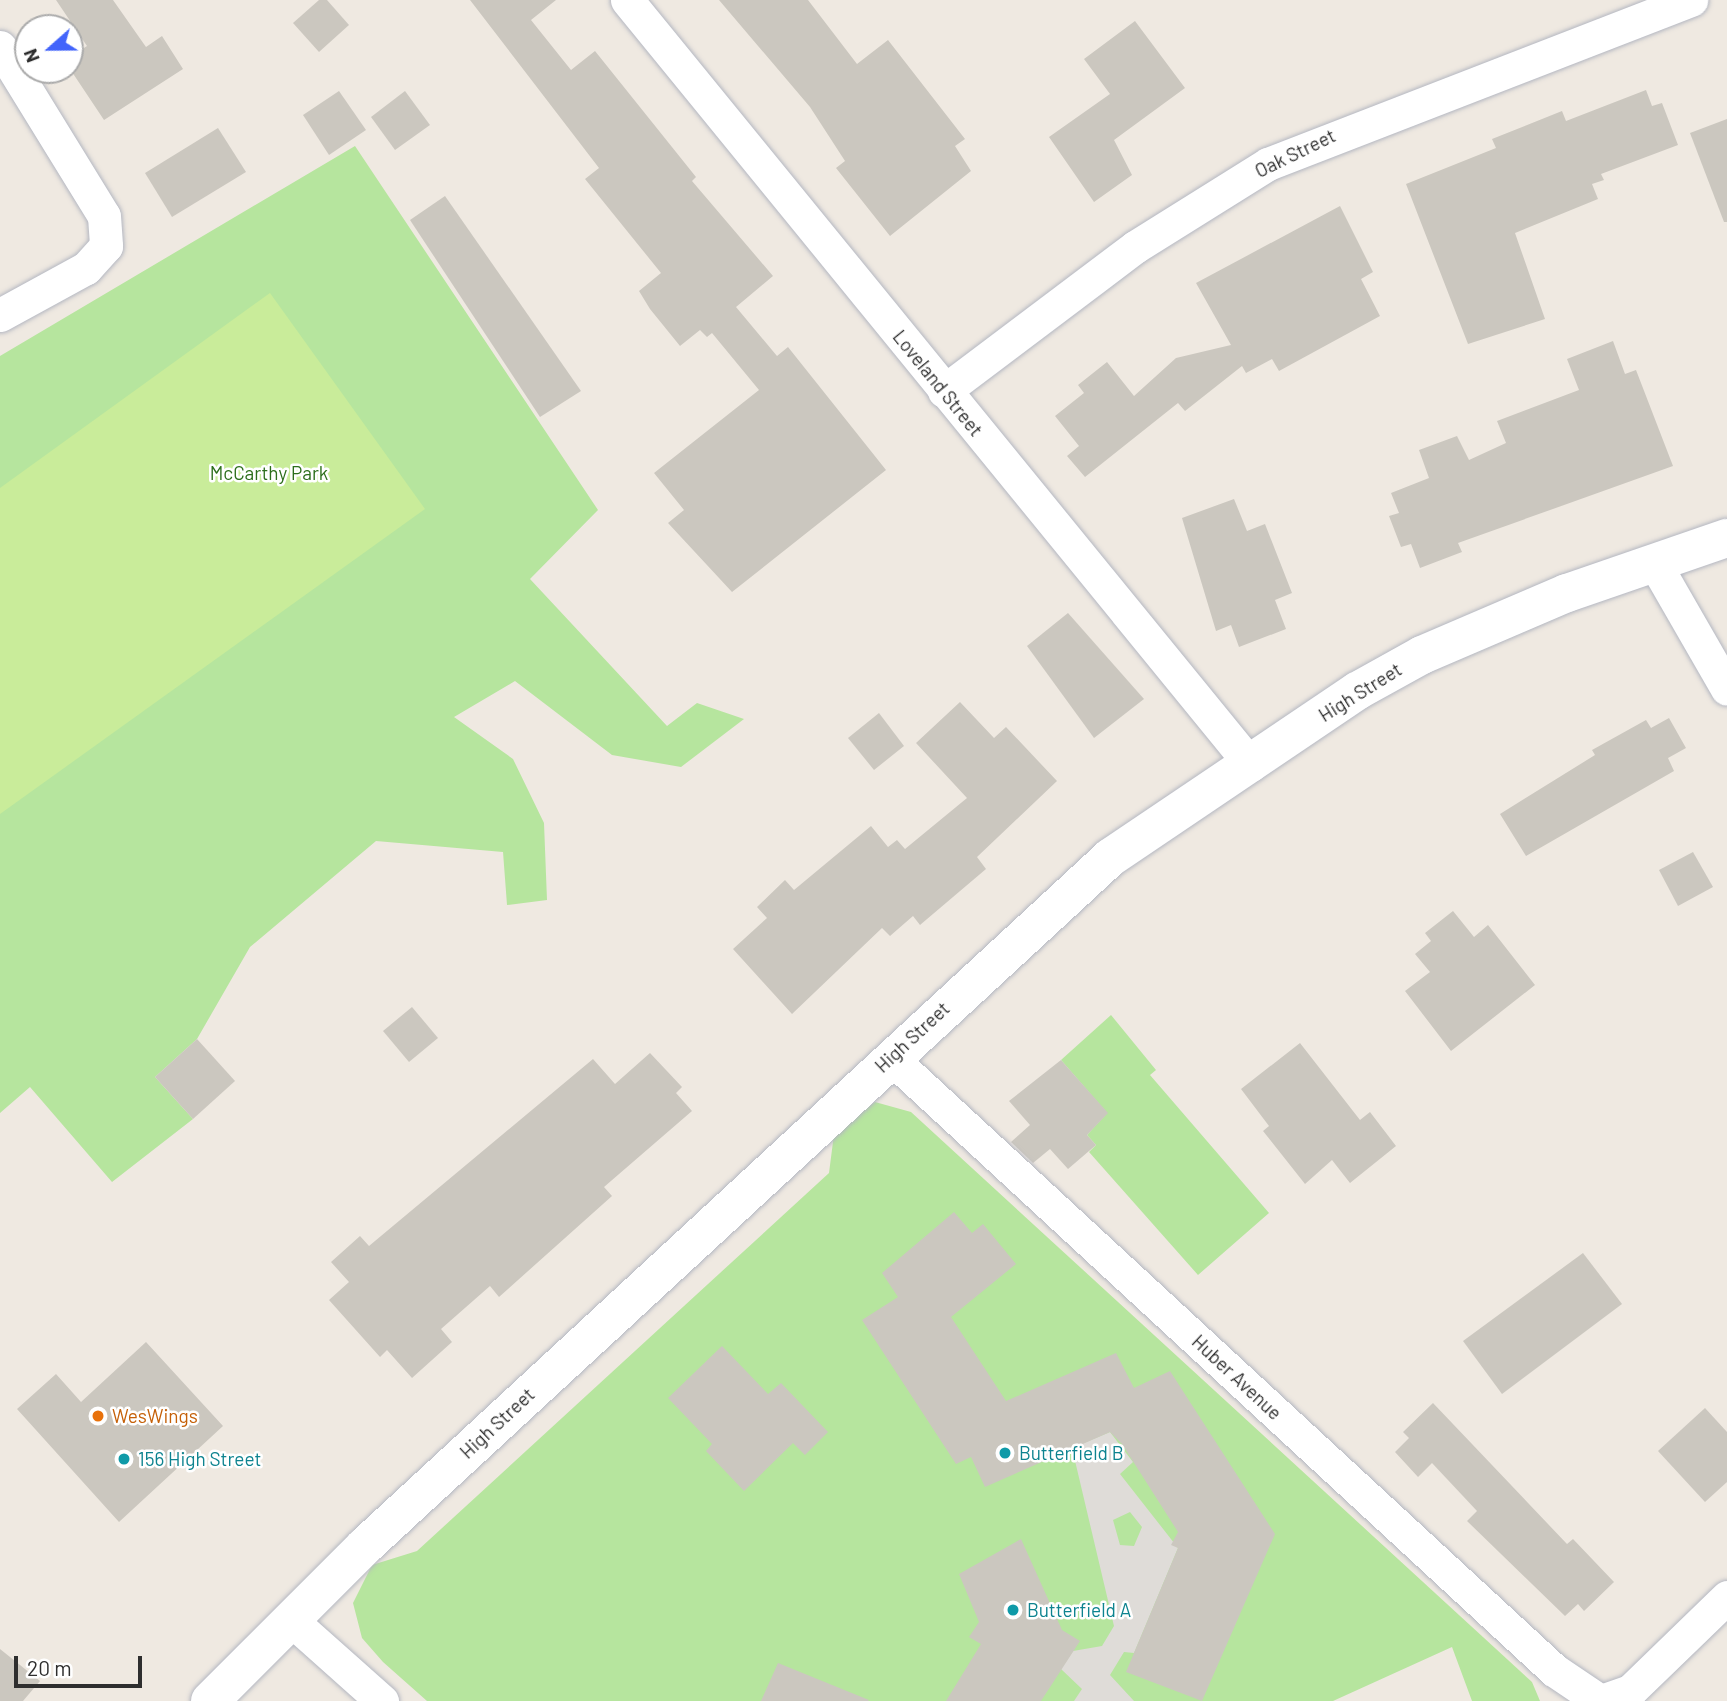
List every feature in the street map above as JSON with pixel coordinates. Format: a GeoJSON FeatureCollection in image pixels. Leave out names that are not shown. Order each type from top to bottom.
{"type":"FeatureCollection","features":[{"type":"Feature","properties":{"kind":"street","name":"Loveland Street"},"geometry":{"type":"LineString","coordinates":[[626,0],[1251,765]]}},
{"type":"Feature","properties":{"kind":"street","name":"Oak Street"},"geometry":{"type":"LineString","coordinates":[[944,391],[1135,247],[1268,164],[1691,0]]}},
{"type":"Feature","properties":{"kind":"street"},"geometry":{"type":"LineString","coordinates":[[0,47],[104,216],[106,246],[86,268],[0,315]]}},
{"type":"Feature","properties":{"kind":"street","name":"High Street"},"geometry":{"type":"LineString","coordinates":[[209,1701],[291,1620],[1057,901],[1251,765],[1422,655],[1654,562],[1727,538]]}},
{"type":"Feature","properties":{"kind":"street"},"geometry":{"type":"LineString","coordinates":[[1654,562],[1727,689]]}},
{"type":"Feature","properties":{"kind":"street","name":"Huber Avenue"},"geometry":{"type":"LineString","coordinates":[[890,1057],[1596,1699]]}},
{"type":"Feature","properties":{"kind":"street"},"geometry":{"type":"LineString","coordinates":[[1596,1699],[1630,1691],[1727,1597]]}},
{"type":"Feature","properties":{"kind":"street"},"geometry":{"type":"LineString","coordinates":[[291,1620],[382,1701]]}},
{"type":"Feature","properties":{"kind":"green space","name":"McCarthy Park"},"geometry":{"type":"Polygon","coordinates":[[[355,146],[598,510],[530,579],[667,726],[697,703],[744,719],[681,767],[612,755],[515,681],[454,717],[513,759],[544,823],[547,900],[507,905],[503,852],[376,841],[250,947],[197,1039],[155,1077],[193,1119],[112,1182],[30,1087],[0,1113],[0,356],[355,146]]]}},
{"type":"Feature","properties":{"kind":"green space"},"geometry":{"type":"Polygon","coordinates":[[[270,293],[425,509],[0,814],[0,488],[270,293]]]}},
{"type":"Feature","properties":{"kind":"green space"},"geometry":{"type":"Polygon","coordinates":[[[1111,1015],[1156,1070],[1150,1075],[1269,1213],[1198,1275],[1089,1152],[1096,1145],[1087,1135],[1107,1113],[1061,1060],[1111,1015]]]}},
{"type":"Feature","properties":{"kind":"green space"},"geometry":{"type":"Polygon","coordinates":[[[875,1102],[911,1112],[1532,1682],[1540,1701],[1472,1701],[1452,1647],[1333,1701],[427,1701],[383,1662],[362,1638],[353,1603],[372,1565],[417,1551],[829,1173],[834,1134],[875,1102]]]}},
{"type":"Feature","properties":{"kind":"shaded area"},"geometry":{"type":"Polygon","coordinates":[[[1110,1432],[1133,1462],[1120,1474],[1178,1548],[1134,1653],[1124,1652],[1110,1675],[1134,1701],[1074,1701],[1082,1689],[1061,1669],[1073,1651],[1102,1646],[1114,1626],[1072,1448],[1110,1432]],[[1130,1512],[1113,1520],[1120,1545],[1134,1546],[1142,1527],[1130,1512]]]}},
{"type":"Feature","properties":{"kind":"building"},"geometry":{"type":"Polygon","coordinates":[[[56,0],[113,0],[146,47],[162,36],[183,69],[104,120],[80,84],[84,84],[84,48],[87,46],[84,42],[84,14],[65,14],[56,0]]]}},
{"type":"Feature","properties":{"kind":"building"},"geometry":{"type":"Polygon","coordinates":[[[319,0],[327,0],[349,25],[319,52],[293,23],[319,0]]]}},
{"type":"Feature","properties":{"kind":"building"},"geometry":{"type":"Polygon","coordinates":[[[470,0],[556,0],[531,20],[571,70],[595,51],[696,177],[692,181],[773,276],[736,307],[777,356],[788,347],[886,470],[732,592],[668,523],[684,510],[654,473],[759,390],[712,333],[707,337],[700,330],[680,346],[650,309],[639,291],[661,273],[585,179],[599,168],[470,0]]]}},
{"type":"Feature","properties":{"kind":"building"},"geometry":{"type":"Polygon","coordinates":[[[719,0],[808,0],[857,64],[888,40],[965,139],[955,146],[971,171],[890,236],[836,168],[845,161],[810,107],[719,0]]]}},
{"type":"Feature","properties":{"kind":"building"},"geometry":{"type":"Polygon","coordinates":[[[1135,21],[1185,88],[1114,140],[1132,175],[1094,202],[1049,137],[1110,94],[1084,59],[1135,21]]]}},
{"type":"Feature","properties":{"kind":"building"},"geometry":{"type":"Polygon","coordinates":[[[1646,90],[1652,106],[1662,103],[1678,145],[1601,174],[1604,180],[1592,184],[1598,199],[1515,233],[1545,319],[1468,344],[1406,184],[1496,148],[1492,139],[1562,111],[1566,121],[1646,90]]]}},
{"type":"Feature","properties":{"kind":"building"},"geometry":{"type":"Polygon","coordinates":[[[339,91],[366,130],[329,155],[303,115],[339,91]]]}},
{"type":"Feature","properties":{"kind":"building"},"geometry":{"type":"Polygon","coordinates":[[[405,91],[430,125],[395,150],[371,117],[405,91]]]}},
{"type":"Feature","properties":{"kind":"building"},"geometry":{"type":"Polygon","coordinates":[[[1727,119],[1727,222],[1724,222],[1690,133],[1727,119]]]}},
{"type":"Feature","properties":{"kind":"building"},"geometry":{"type":"Polygon","coordinates":[[[218,128],[246,172],[172,217],[145,173],[218,128]]]}},
{"type":"Feature","properties":{"kind":"building"},"geometry":{"type":"Polygon","coordinates":[[[445,196],[581,391],[540,417],[410,220],[445,196]]]}},
{"type":"Feature","properties":{"kind":"building"},"geometry":{"type":"Polygon","coordinates":[[[1340,206],[1373,272],[1361,279],[1380,316],[1279,371],[1272,359],[1246,373],[1242,366],[1185,411],[1178,403],[1085,477],[1067,456],[1079,446],[1055,416],[1084,393],[1078,385],[1107,362],[1134,396],[1176,358],[1231,345],[1196,283],[1340,206]]]}},
{"type":"Feature","properties":{"kind":"building"},"geometry":{"type":"Polygon","coordinates":[[[1613,341],[1625,374],[1636,370],[1673,466],[1458,543],[1462,552],[1420,568],[1411,544],[1401,547],[1389,516],[1399,513],[1391,493],[1429,478],[1419,450],[1457,436],[1469,460],[1506,443],[1497,421],[1579,390],[1567,359],[1613,341]]]}},
{"type":"Feature","properties":{"kind":"building"},"geometry":{"type":"Polygon","coordinates":[[[1234,499],[1247,531],[1265,524],[1292,593],[1275,600],[1286,629],[1239,647],[1231,625],[1216,631],[1182,518],[1234,499]]]}},
{"type":"Feature","properties":{"kind":"building"},"geometry":{"type":"Polygon","coordinates":[[[1068,613],[1144,699],[1094,738],[1027,646],[1068,613]]]}},
{"type":"Feature","properties":{"kind":"building"},"geometry":{"type":"Polygon","coordinates":[[[960,702],[994,738],[1006,727],[1057,781],[977,857],[986,869],[920,925],[913,916],[890,936],[882,928],[792,1014],[733,949],[767,918],[757,907],[785,880],[794,890],[871,826],[888,847],[897,840],[905,849],[967,798],[916,743],[960,702]]]}},
{"type":"Feature","properties":{"kind":"building"},"geometry":{"type":"Polygon","coordinates":[[[879,713],[904,746],[874,770],[848,738],[879,713]]]}},
{"type":"Feature","properties":{"kind":"building"},"geometry":{"type":"Polygon","coordinates":[[[1669,718],[1686,748],[1668,758],[1674,771],[1526,856],[1500,814],[1595,755],[1592,750],[1646,720],[1651,728],[1669,718]]]}},
{"type":"Feature","properties":{"kind":"building"},"geometry":{"type":"Polygon","coordinates":[[[1693,852],[1713,887],[1678,906],[1659,870],[1693,852]]]}},
{"type":"Feature","properties":{"kind":"building"},"geometry":{"type":"Polygon","coordinates":[[[1453,911],[1474,937],[1488,925],[1535,985],[1451,1051],[1405,991],[1430,972],[1415,954],[1431,941],[1425,933],[1453,911]]]}},
{"type":"Feature","properties":{"kind":"building"},"geometry":{"type":"Polygon","coordinates":[[[412,1007],[438,1038],[409,1062],[383,1031],[412,1007]]]}},
{"type":"Feature","properties":{"kind":"building"},"geometry":{"type":"Polygon","coordinates":[[[197,1039],[235,1081],[193,1119],[155,1077],[197,1039]]]}},
{"type":"Feature","properties":{"kind":"building"},"geometry":{"type":"Polygon","coordinates":[[[1300,1043],[1360,1120],[1370,1112],[1396,1146],[1350,1183],[1332,1160],[1305,1184],[1263,1131],[1269,1126],[1241,1089],[1300,1043]]]}},
{"type":"Feature","properties":{"kind":"building"},"geometry":{"type":"Polygon","coordinates":[[[650,1053],[682,1087],[676,1093],[692,1111],[604,1187],[612,1196],[499,1297],[490,1286],[441,1329],[452,1342],[412,1378],[387,1350],[380,1357],[329,1300],[349,1282],[331,1262],[360,1236],[369,1246],[593,1059],[615,1084],[650,1053]]]}},
{"type":"Feature","properties":{"kind":"building"},"geometry":{"type":"Polygon","coordinates":[[[1061,1060],[1108,1113],[1087,1135],[1096,1145],[1068,1169],[1050,1149],[1033,1163],[1011,1142],[1030,1125],[1009,1101],[1061,1060]]]}},
{"type":"Feature","properties":{"kind":"building","name":"Butterfield B"},"geometry":{"type":"Polygon","coordinates":[[[954,1212],[972,1233],[983,1224],[1016,1264],[951,1317],[1006,1401],[1116,1353],[1134,1388],[1170,1371],[1275,1534],[1202,1701],[1126,1672],[1178,1548],[1171,1545],[1178,1532],[1122,1444],[1110,1432],[985,1487],[971,1457],[956,1464],[862,1320],[898,1297],[882,1273],[954,1212]]]}},
{"type":"Feature","properties":{"kind":"building"},"geometry":{"type":"Polygon","coordinates":[[[1583,1253],[1622,1304],[1502,1394],[1463,1341],[1583,1253]]]}},
{"type":"Feature","properties":{"kind":"building","name":"156 High Street"},"geometry":{"type":"Polygon","coordinates":[[[146,1342],[223,1426],[119,1522],[17,1409],[56,1374],[81,1402],[146,1342]]]}},
{"type":"Feature","properties":{"kind":"building"},"geometry":{"type":"Polygon","coordinates":[[[722,1346],[768,1394],[781,1383],[828,1432],[805,1455],[793,1443],[744,1491],[706,1451],[712,1444],[668,1398],[722,1346]]]}},
{"type":"Feature","properties":{"kind":"building"},"geometry":{"type":"Polygon","coordinates":[[[1433,1403],[1567,1544],[1573,1539],[1614,1582],[1584,1611],[1578,1604],[1565,1616],[1467,1521],[1477,1511],[1432,1463],[1418,1477],[1395,1452],[1409,1438],[1403,1432],[1433,1403]]]}},
{"type":"Feature","properties":{"kind":"building"},"geometry":{"type":"Polygon","coordinates":[[[1705,1408],[1727,1432],[1727,1482],[1705,1502],[1658,1451],[1705,1408]]]}},
{"type":"Feature","properties":{"kind":"building","name":"Butterfield A"},"geometry":{"type":"Polygon","coordinates":[[[1021,1539],[1062,1630],[1080,1641],[1041,1701],[946,1701],[981,1644],[969,1637],[979,1622],[959,1574],[1021,1539]]]}},
{"type":"Feature","properties":{"kind":"building"},"geometry":{"type":"Polygon","coordinates":[[[0,1649],[40,1681],[23,1701],[0,1701],[0,1649]]]}},
{"type":"Feature","properties":{"kind":"building"},"geometry":{"type":"Polygon","coordinates":[[[778,1663],[869,1700],[761,1701],[778,1663]]]}},
{"type":"Feature","properties":{"kind":"place","name":"WesWings"},"geometry":{"type":"Point","coordinates":[98,1416]}},
{"type":"Feature","properties":{"kind":"place","name":"Butterfield B"},"geometry":{"type":"Point","coordinates":[1005,1453]}},
{"type":"Feature","properties":{"kind":"place","name":"156 High Street"},"geometry":{"type":"Point","coordinates":[124,1459]}},
{"type":"Feature","properties":{"kind":"place","name":"Butterfield A"},"geometry":{"type":"Point","coordinates":[1013,1610]}}]}
